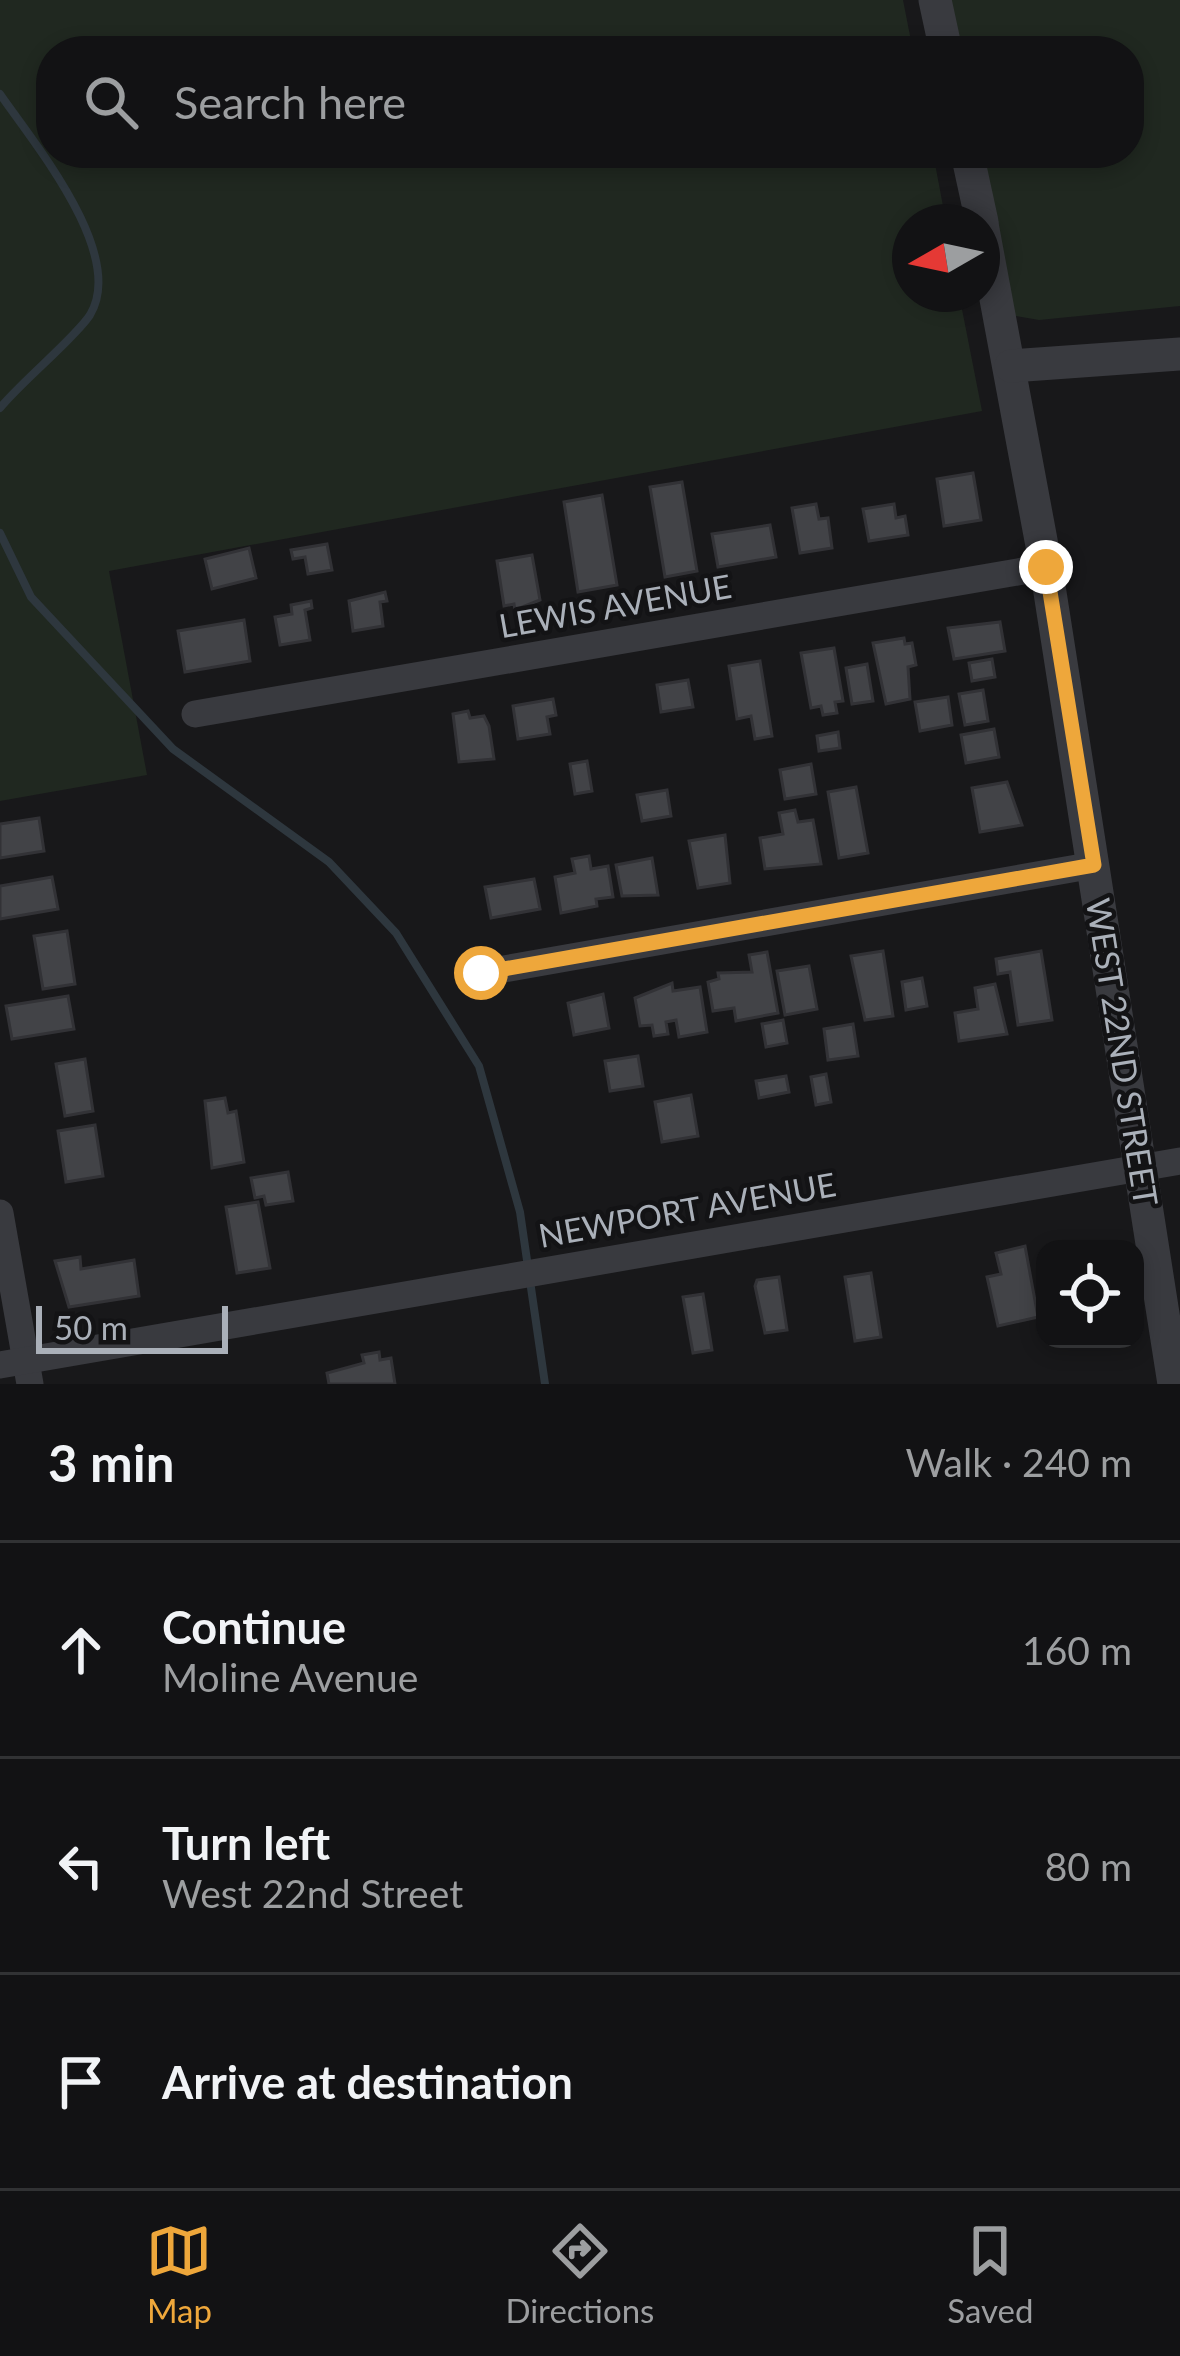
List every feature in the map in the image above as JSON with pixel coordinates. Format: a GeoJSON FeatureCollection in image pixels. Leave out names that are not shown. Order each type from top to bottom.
{"type":"FeatureCollection","features":[{"type":"Feature","properties":{"kind":"street"},"geometry":{"type":"LineString","coordinates":[[935,0],[943,36]]}},
{"type":"Feature","properties":{"kind":"street","name":"WEST 22ND STREET"},"geometry":{"type":"LineString","coordinates":[[970,168],[978,204]]}},
{"type":"Feature","properties":{"kind":"street","name":"WEST 22ND STREET"},"geometry":{"type":"LineString","coordinates":[[1000,309],[1046,567],[1174,1384]]}},
{"type":"Feature","properties":{"kind":"street"},"geometry":{"type":"LineString","coordinates":[[1012,366],[1180,354]]}},
{"type":"Feature","properties":{"kind":"street","name":"LEWIS AVENUE"},"geometry":{"type":"LineString","coordinates":[[196,714],[1046,567]]}},
{"type":"Feature","properties":{"kind":"street"},"geometry":{"type":"LineString","coordinates":[[481,973],[1094,865]]}},
{"type":"Feature","properties":{"kind":"street","name":"NEWPORT AVENUE"},"geometry":{"type":"LineString","coordinates":[[19,1370],[206,1329],[1180,1161]]}},
{"type":"Feature","properties":{"kind":"street"},"geometry":{"type":"LineString","coordinates":[[0,1213],[19,1370]]}},
{"type":"Feature","properties":{"kind":"shaded area"},"geometry":{"type":"Polygon","coordinates":[[[0,0],[903,0],[910,36],[36,36],[36,168],[936,168],[943,204],[892,204],[892,312],[963,312],[982,411],[109,571],[147,775],[0,801],[0,0]]]}},
{"type":"Feature","properties":{"kind":"shaded area"},"geometry":{"type":"Polygon","coordinates":[[[949,0],[1180,0],[1180,306],[1039,320],[1010,315],[1000,263],[1000,204],[989,204],[982,168],[1144,168],[1144,36],[956,36],[949,0]]]}},
{"type":"Feature","properties":{"kind":"building"},"geometry":{"type":"Polygon","coordinates":[[[973,473],[981,520],[944,526],[937,479],[973,473]]]}},
{"type":"Feature","properties":{"kind":"building"},"geometry":{"type":"Polygon","coordinates":[[[682,482],[697,571],[665,577],[650,487],[682,482]]]}},
{"type":"Feature","properties":{"kind":"building"},"geometry":{"type":"Polygon","coordinates":[[[602,495],[617,585],[578,592],[564,502],[602,495]]]}},
{"type":"Feature","properties":{"kind":"building"},"geometry":{"type":"Polygon","coordinates":[[[816,504],[819,519],[828,518],[832,548],[800,553],[792,508],[816,504]]]}},
{"type":"Feature","properties":{"kind":"building"},"geometry":{"type":"Polygon","coordinates":[[[894,504],[896,518],[905,516],[908,535],[869,541],[863,509],[894,504]]]}},
{"type":"Feature","properties":{"kind":"building"},"geometry":{"type":"Polygon","coordinates":[[[770,525],[776,557],[718,567],[712,534],[770,525]]]}},
{"type":"Feature","properties":{"kind":"building"},"geometry":{"type":"Polygon","coordinates":[[[327,544],[332,570],[308,574],[305,557],[293,559],[291,550],[327,544]]]}},
{"type":"Feature","properties":{"kind":"building"},"geometry":{"type":"Polygon","coordinates":[[[249,548],[256,578],[212,589],[205,559],[249,548]]]}},
{"type":"Feature","properties":{"kind":"building"},"geometry":{"type":"Polygon","coordinates":[[[532,555],[540,600],[515,610],[514,604],[504,606],[497,561],[532,555]]]}},
{"type":"Feature","properties":{"kind":"building"},"geometry":{"type":"Polygon","coordinates":[[[385,592],[387,601],[380,602],[383,626],[353,631],[349,601],[385,592]]]}},
{"type":"Feature","properties":{"kind":"building"},"geometry":{"type":"Polygon","coordinates":[[[311,601],[312,608],[305,610],[310,640],[280,645],[275,617],[292,614],[291,605],[311,601]]]}},
{"type":"Feature","properties":{"kind":"building"},"geometry":{"type":"Polygon","coordinates":[[[244,620],[250,661],[185,672],[178,631],[244,620]]]}},
{"type":"Feature","properties":{"kind":"building"},"geometry":{"type":"Polygon","coordinates":[[[1000,622],[1005,651],[954,659],[948,628],[1000,622]]]}},
{"type":"Feature","properties":{"kind":"building"},"geometry":{"type":"Polygon","coordinates":[[[904,638],[905,644],[912,643],[916,665],[908,667],[910,699],[886,704],[873,643],[904,638]]]}},
{"type":"Feature","properties":{"kind":"building"},"geometry":{"type":"Polygon","coordinates":[[[834,648],[843,701],[835,702],[837,713],[823,715],[821,706],[811,708],[801,653],[834,648]]]}},
{"type":"Feature","properties":{"kind":"building"},"geometry":{"type":"Polygon","coordinates":[[[992,659],[995,677],[972,681],[969,663],[992,659]]]}},
{"type":"Feature","properties":{"kind":"building"},"geometry":{"type":"Polygon","coordinates":[[[760,661],[772,736],[755,739],[751,716],[737,719],[729,666],[760,661]]]}},
{"type":"Feature","properties":{"kind":"building"},"geometry":{"type":"Polygon","coordinates":[[[867,664],[873,701],[852,704],[846,668],[867,664]]]}},
{"type":"Feature","properties":{"kind":"building"},"geometry":{"type":"Polygon","coordinates":[[[688,680],[693,707],[661,712],[657,685],[688,680]]]}},
{"type":"Feature","properties":{"kind":"building"},"geometry":{"type":"Polygon","coordinates":[[[983,690],[988,721],[965,725],[959,694],[983,690]]]}},
{"type":"Feature","properties":{"kind":"building"},"geometry":{"type":"Polygon","coordinates":[[[948,697],[952,725],[920,731],[915,702],[948,697]]]}},
{"type":"Feature","properties":{"kind":"building"},"geometry":{"type":"Polygon","coordinates":[[[553,699],[556,715],[547,717],[550,734],[518,739],[513,706],[553,699]]]}},
{"type":"Feature","properties":{"kind":"building"},"geometry":{"type":"Polygon","coordinates":[[[468,711],[470,718],[484,716],[494,759],[459,762],[453,714],[468,711]]]}},
{"type":"Feature","properties":{"kind":"building"},"geometry":{"type":"Polygon","coordinates":[[[994,729],[999,757],[966,763],[961,735],[994,729]]]}},
{"type":"Feature","properties":{"kind":"building"},"geometry":{"type":"Polygon","coordinates":[[[838,732],[840,748],[819,751],[817,736],[838,732]]]}},
{"type":"Feature","properties":{"kind":"building"},"geometry":{"type":"Polygon","coordinates":[[[587,761],[592,791],[575,794],[570,764],[587,761]]]}},
{"type":"Feature","properties":{"kind":"building"},"geometry":{"type":"Polygon","coordinates":[[[811,764],[816,794],[785,799],[780,770],[811,764]]]}},
{"type":"Feature","properties":{"kind":"building"},"geometry":{"type":"Polygon","coordinates":[[[1007,782],[1022,825],[980,832],[972,788],[1007,782]]]}},
{"type":"Feature","properties":{"kind":"building"},"geometry":{"type":"Polygon","coordinates":[[[856,787],[868,853],[839,858],[828,792],[856,787]]]}},
{"type":"Feature","properties":{"kind":"building"},"geometry":{"type":"Polygon","coordinates":[[[667,790],[671,816],[642,821],[637,795],[667,790]]]}},
{"type":"Feature","properties":{"kind":"building"},"geometry":{"type":"Polygon","coordinates":[[[795,810],[798,822],[813,820],[821,864],[765,869],[760,838],[783,834],[779,813],[795,810]]]}},
{"type":"Feature","properties":{"kind":"building"},"geometry":{"type":"Polygon","coordinates":[[[39,818],[44,851],[0,858],[0,824],[39,818]]]}},
{"type":"Feature","properties":{"kind":"building"},"geometry":{"type":"Polygon","coordinates":[[[725,835],[730,883],[698,888],[689,841],[725,835]]]}},
{"type":"Feature","properties":{"kind":"building"},"geometry":{"type":"Polygon","coordinates":[[[589,856],[591,869],[608,866],[613,897],[596,899],[597,906],[561,913],[555,877],[575,873],[572,859],[589,856]]]}},
{"type":"Feature","properties":{"kind":"building"},"geometry":{"type":"Polygon","coordinates":[[[652,858],[658,895],[622,896],[616,865],[652,858]]]}},
{"type":"Feature","properties":{"kind":"building"},"geometry":{"type":"Polygon","coordinates":[[[52,877],[58,909],[0,919],[0,886],[52,877]]]}},
{"type":"Feature","properties":{"kind":"building"},"geometry":{"type":"Polygon","coordinates":[[[534,879],[540,909],[491,918],[485,887],[534,879]]]}},
{"type":"Feature","properties":{"kind":"building"},"geometry":{"type":"Polygon","coordinates":[[[67,931],[75,984],[43,989],[34,936],[67,931]]]}},
{"type":"Feature","properties":{"kind":"building"},"geometry":{"type":"Polygon","coordinates":[[[883,951],[893,1016],[865,1020],[851,956],[883,951]]]}},
{"type":"Feature","properties":{"kind":"building"},"geometry":{"type":"Polygon","coordinates":[[[1041,951],[1052,1020],[1018,1025],[1010,972],[998,974],[996,959],[1041,951]]]}},
{"type":"Feature","properties":{"kind":"building"},"geometry":{"type":"Polygon","coordinates":[[[767,952],[778,1013],[736,1021],[734,1008],[713,1011],[708,982],[719,979],[718,973],[752,972],[749,955],[767,952]]]}},
{"type":"Feature","properties":{"kind":"building"},"geometry":{"type":"Polygon","coordinates":[[[809,966],[817,1009],[785,1015],[777,971],[809,966]]]}},
{"type":"Feature","properties":{"kind":"building"},"geometry":{"type":"Polygon","coordinates":[[[922,978],[927,1006],[906,1010],[902,982],[922,978]]]}},
{"type":"Feature","properties":{"kind":"building"},"geometry":{"type":"Polygon","coordinates":[[[672,983],[673,991],[700,987],[707,1032],[679,1037],[676,1020],[666,1022],[668,1034],[654,1036],[652,1025],[640,1026],[635,998],[672,983]]]}},
{"type":"Feature","properties":{"kind":"building"},"geometry":{"type":"Polygon","coordinates":[[[995,984],[1007,1034],[959,1041],[955,1013],[978,1009],[975,988],[995,984]]]}},
{"type":"Feature","properties":{"kind":"building"},"geometry":{"type":"Polygon","coordinates":[[[603,994],[609,1028],[574,1035],[568,1003],[603,994]]]}},
{"type":"Feature","properties":{"kind":"building"},"geometry":{"type":"Polygon","coordinates":[[[68,996],[74,1029],[12,1039],[6,1006],[68,996]]]}},
{"type":"Feature","properties":{"kind":"building"},"geometry":{"type":"Polygon","coordinates":[[[783,1020],[787,1043],[766,1047],[762,1024],[783,1020]]]}},
{"type":"Feature","properties":{"kind":"building"},"geometry":{"type":"Polygon","coordinates":[[[853,1024],[858,1056],[828,1060],[824,1029],[853,1024]]]}},
{"type":"Feature","properties":{"kind":"building"},"geometry":{"type":"Polygon","coordinates":[[[638,1056],[643,1086],[610,1091],[605,1061],[638,1056]]]}},
{"type":"Feature","properties":{"kind":"building"},"geometry":{"type":"Polygon","coordinates":[[[85,1059],[93,1111],[65,1116],[56,1064],[85,1059]]]}},
{"type":"Feature","properties":{"kind":"building"},"geometry":{"type":"Polygon","coordinates":[[[826,1074],[831,1102],[816,1105],[811,1077],[826,1074]]]}},
{"type":"Feature","properties":{"kind":"building"},"geometry":{"type":"Polygon","coordinates":[[[786,1076],[789,1092],[759,1098],[756,1081],[786,1076]]]}},
{"type":"Feature","properties":{"kind":"building"},"geometry":{"type":"Polygon","coordinates":[[[691,1095],[698,1136],[662,1142],[655,1102],[691,1095]]]}},
{"type":"Feature","properties":{"kind":"building"},"geometry":{"type":"Polygon","coordinates":[[[225,1098],[228,1113],[236,1111],[244,1162],[212,1168],[205,1101],[225,1098]]]}},
{"type":"Feature","properties":{"kind":"building"},"geometry":{"type":"Polygon","coordinates":[[[95,1125],[103,1176],[66,1182],[58,1131],[95,1125]]]}},
{"type":"Feature","properties":{"kind":"building"},"geometry":{"type":"Polygon","coordinates":[[[288,1172],[293,1201],[266,1205],[264,1196],[255,1198],[251,1178],[288,1172]]]}},
{"type":"Feature","properties":{"kind":"building"},"geometry":{"type":"Polygon","coordinates":[[[258,1202],[270,1268],[237,1273],[226,1207],[258,1202]]]}},
{"type":"Feature","properties":{"kind":"building"},"geometry":{"type":"Polygon","coordinates":[[[1025,1246],[1036,1317],[998,1326],[987,1277],[1001,1274],[996,1253],[1025,1246]]]}},
{"type":"Feature","properties":{"kind":"building"},"geometry":{"type":"Polygon","coordinates":[[[80,1257],[81,1269],[134,1260],[139,1296],[69,1307],[55,1261],[80,1257]]]}},
{"type":"Feature","properties":{"kind":"building"},"geometry":{"type":"Polygon","coordinates":[[[871,1273],[881,1337],[855,1341],[845,1277],[871,1273]]]}},
{"type":"Feature","properties":{"kind":"building"},"geometry":{"type":"Polygon","coordinates":[[[779,1277],[787,1330],[765,1333],[755,1286],[757,1280],[779,1277]]]}},
{"type":"Feature","properties":{"kind":"building"},"geometry":{"type":"Polygon","coordinates":[[[703,1294],[712,1350],[693,1353],[683,1297],[703,1294]]]}},
{"type":"Feature","properties":{"kind":"building"},"geometry":{"type":"Polygon","coordinates":[[[379,1352],[380,1360],[391,1358],[395,1384],[329,1384],[327,1373],[364,1363],[362,1355],[379,1352]]]}},
{"type":"Feature","properties":{"kind":"waterway"},"geometry":{"type":"LineString","coordinates":[[0,94],[36,145]]}},
{"type":"Feature","properties":{"kind":"waterway"},"geometry":{"type":"LineString","coordinates":[[0,408],[83,324],[98,290],[96,261],[86,231],[52,168]]}},
{"type":"Feature","properties":{"kind":"waterway"},"geometry":{"type":"LineString","coordinates":[[0,533],[31,597],[173,749],[329,862],[396,933],[479,1066],[520,1212],[545,1384]]}},
{"type":"Feature","properties":{"kind":"route"},"geometry":{"type":"LineString","coordinates":[[481,973],[1094,865],[1046,567]]}}]}
